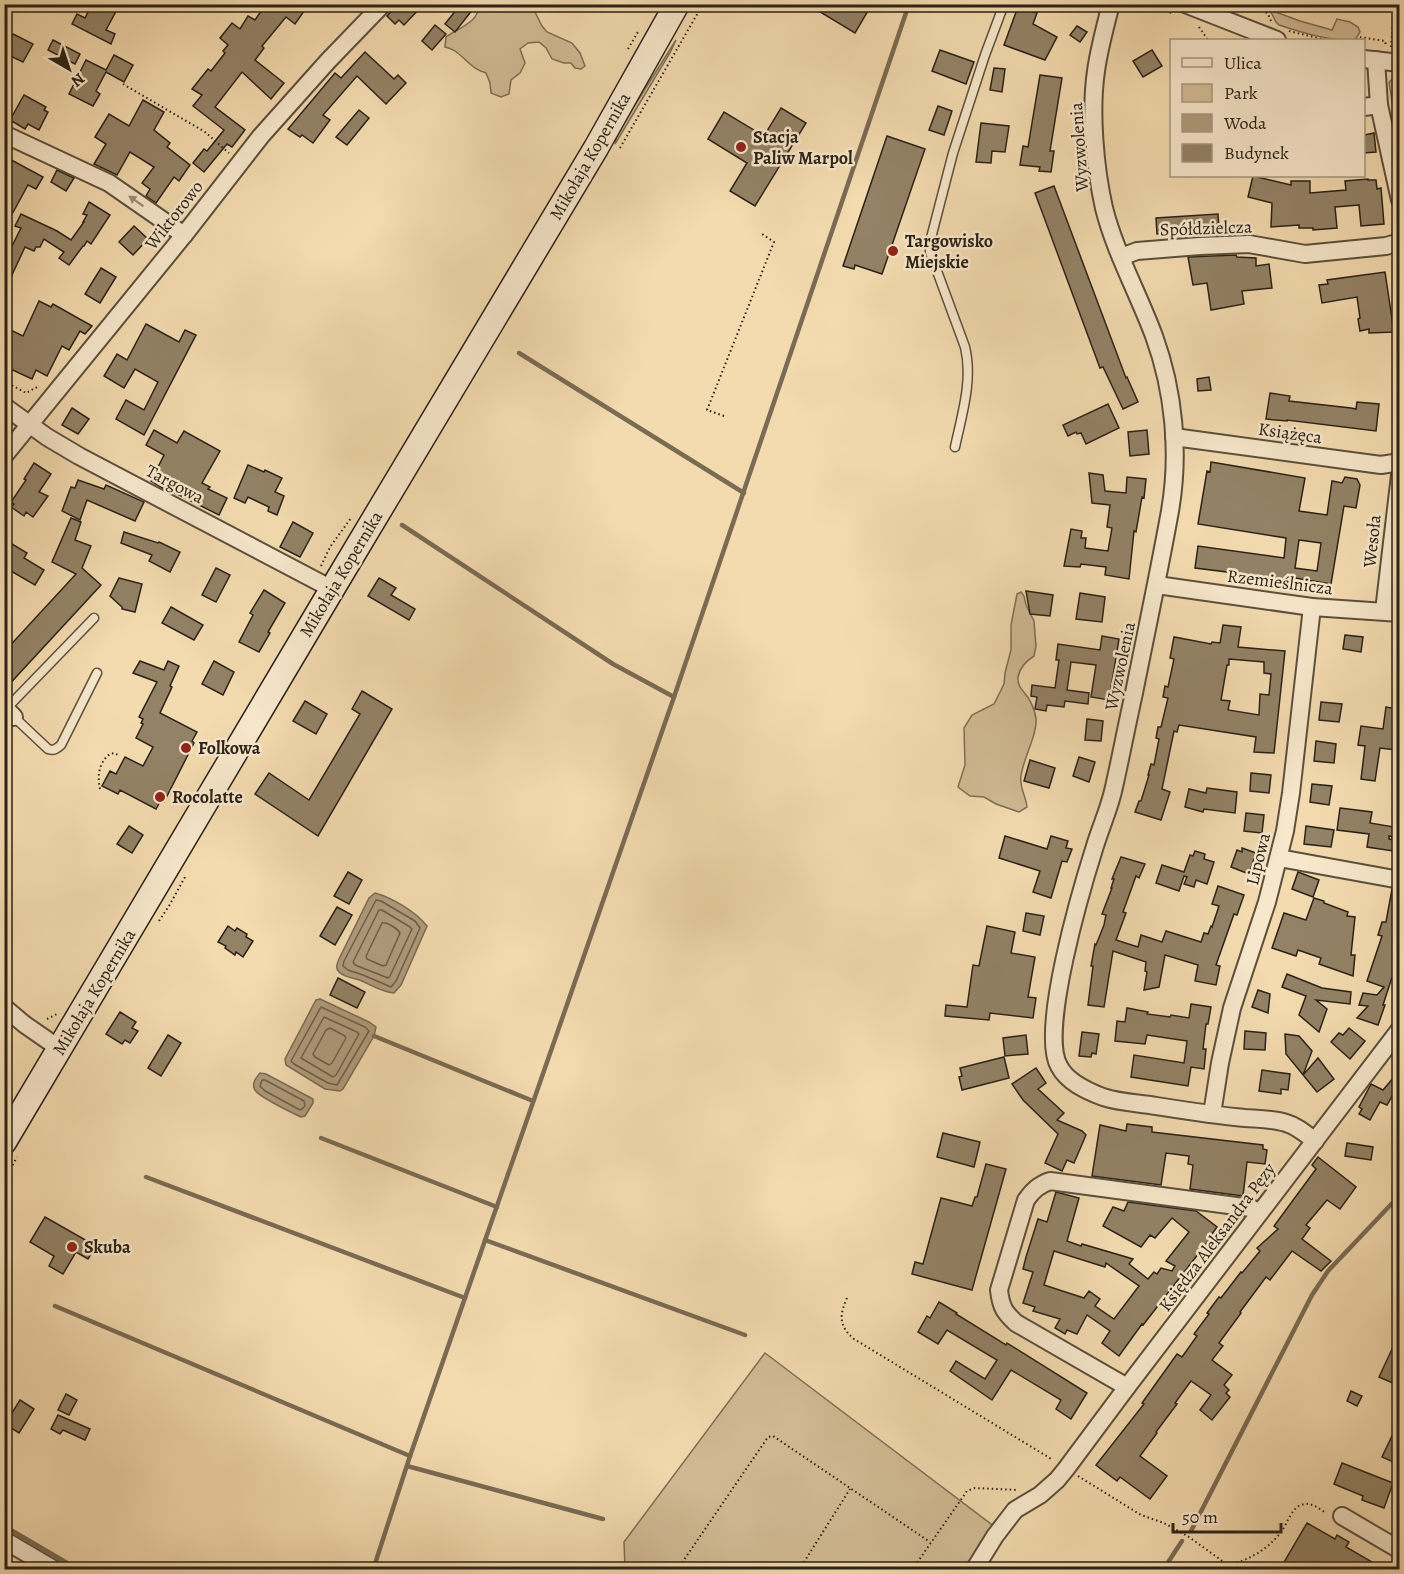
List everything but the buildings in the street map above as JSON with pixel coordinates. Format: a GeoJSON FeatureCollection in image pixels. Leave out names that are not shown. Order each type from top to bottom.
{"type":"FeatureCollection","features":[{"type":"Feature","properties":{"kind":"main road","name":"Mikołaja Kopernika"},"geometry":{"type":"LineString","coordinates":[[4,1142],[596,148],[677,4]]}},
{"type":"Feature","properties":{"kind":"street","name":"Wiktorowo"},"geometry":{"type":"LineString","coordinates":[[4,456],[184,235],[261,136],[299,92],[383,4]]}},
{"type":"Feature","properties":{"kind":"street","name":"Wyzwolenia"},"geometry":{"type":"LineString","coordinates":[[1111,4],[1095,75],[1096,161],[1105,209],[1121,257],[1154,335],[1168,382],[1174,437],[1171,506],[1157,585],[1113,793],[1095,845],[1074,919],[1058,994],[1053,1041],[1054,1054],[1059,1066],[1076,1084],[1107,1099],[1282,1122],[1295,1127],[1315,1141]]}},
{"type":"Feature","properties":{"kind":"street"},"geometry":{"type":"LineString","coordinates":[[1185,4],[1279,32]]}},
{"type":"Feature","properties":{"kind":"street"},"geometry":{"type":"LineString","coordinates":[[1395,56],[1370,60],[1371,106],[1400,200]]}},
{"type":"Feature","properties":{"kind":"street"},"geometry":{"type":"LineString","coordinates":[[4,134],[109,183],[184,235]]}},
{"type":"Feature","properties":{"kind":"street","name":"Spółdzielcza"},"geometry":{"type":"LineString","coordinates":[[1121,257],[1143,250],[1250,243],[1305,254],[1386,246],[1400,242]]}},
{"type":"Feature","properties":{"kind":"street","name":"Targowa"},"geometry":{"type":"LineString","coordinates":[[4,406],[79,456],[332,589]]}},
{"type":"Feature","properties":{"kind":"street","name":"Książęca"},"geometry":{"type":"LineString","coordinates":[[1174,437],[1381,465],[1400,462]]}},
{"type":"Feature","properties":{"kind":"street","name":"Wesoła"},"geometry":{"type":"LineString","coordinates":[[1392,612],[1400,475]]}},
{"type":"Feature","properties":{"kind":"street","name":"Rzemieślnicza"},"geometry":{"type":"LineString","coordinates":[[1157,585],[1312,607],[1392,612]]}},
{"type":"Feature","properties":{"kind":"street","name":"Lipowa"},"geometry":{"type":"LineString","coordinates":[[1212,1114],[1232,1008],[1279,858],[1291,793],[1312,607]]}},
{"type":"Feature","properties":{"kind":"street"},"geometry":{"type":"LineString","coordinates":[[1279,858],[1400,879]]}},
{"type":"Feature","properties":{"kind":"street"},"geometry":{"type":"LineString","coordinates":[[4,1007],[60,1049]]}},
{"type":"Feature","properties":{"kind":"street","name":"Księdza Aleksandra Pęzy"},"geometry":{"type":"LineString","coordinates":[[974,1569],[1015,1510],[1040,1495],[1066,1469],[1400,1029]]}},
{"type":"Feature","properties":{"kind":"street"},"geometry":{"type":"LineString","coordinates":[[1127,1387],[1016,1323],[1004,1311],[1000,1303],[999,1290],[1026,1200],[1032,1192],[1041,1184],[1050,1181],[1251,1208],[1259,1213]]}},
{"type":"Feature","properties":{"kind":"street"},"geometry":{"type":"LineString","coordinates":[[1342,1516],[1398,1545]]}},
{"type":"Feature","properties":{"kind":"street"},"geometry":{"type":"LineString","coordinates":[[4,1540],[55,1569]]}},
{"type":"Feature","properties":{"kind":"lane"},"geometry":{"type":"LineString","coordinates":[[955,447],[966,394],[968,360],[965,346],[930,252],[931,238],[956,143],[1004,4]]}},
{"type":"Feature","properties":{"kind":"lane"},"geometry":{"type":"LineString","coordinates":[[94,618],[7,715],[52,750],[61,744],[97,673]]}},
{"type":"Feature","properties":{"kind":"path"},"geometry":{"type":"LineString","coordinates":[[1255,4],[1268,14],[1279,32],[1320,39]]}},
{"type":"Feature","properties":{"kind":"path"},"geometry":{"type":"LineString","coordinates":[[1195,22],[1207,39]]}},
{"type":"Feature","properties":{"kind":"path"},"geometry":{"type":"LineString","coordinates":[[1394,23],[1395,56]]}},
{"type":"Feature","properties":{"kind":"path"},"geometry":{"type":"LineString","coordinates":[[1358,39],[1359,37],[1385,40]]}},
{"type":"Feature","properties":{"kind":"path"},"geometry":{"type":"LineString","coordinates":[[123,84],[205,132],[240,162]]}},
{"type":"Feature","properties":{"kind":"path"},"geometry":{"type":"LineString","coordinates":[[724,417],[707,410],[774,242],[762,234]]}},
{"type":"Feature","properties":{"kind":"path"},"geometry":{"type":"LineString","coordinates":[[4,381],[26,393],[42,386]]}},
{"type":"Feature","properties":{"kind":"path"},"geometry":{"type":"LineString","coordinates":[[100,789],[98,780],[102,763],[110,754],[118,755]]}},
{"type":"Feature","properties":{"kind":"path"},"geometry":{"type":"LineString","coordinates":[[45,1020],[63,1008]]}},
{"type":"Feature","properties":{"kind":"path"},"geometry":{"type":"LineString","coordinates":[[4,1170],[9,1173]]}},
{"type":"Feature","properties":{"kind":"path"},"geometry":{"type":"LineString","coordinates":[[847,1298],[841,1315],[842,1322],[846,1332],[854,1340],[1141,1515],[1164,1523],[1189,1537],[1235,1569]]}},
{"type":"Feature","properties":{"kind":"path"},"geometry":{"type":"LineString","coordinates":[[677,1569],[768,1437],[773,1436],[930,1542]]}},
{"type":"Feature","properties":{"kind":"path"},"geometry":{"type":"LineString","coordinates":[[912,1569],[967,1491],[975,1488],[1026,1490],[1050,1486]]}},
{"type":"Feature","properties":{"kind":"path"},"geometry":{"type":"LineString","coordinates":[[799,1569],[850,1489]]}},
{"type":"Feature","properties":{"kind":"path"},"geometry":{"type":"LineString","coordinates":[[1228,1565],[1243,1562],[1261,1552],[1282,1531],[1301,1504],[1312,1504],[1335,1517],[1342,1516]]}},
{"type":"Feature","properties":{"kind":"green space"},"geometry":{"type":"Polygon","coordinates":[[[478,5],[500,5],[504,8],[534,10],[547,32],[572,43],[580,53],[585,66],[581,69],[575,68],[571,63],[552,59],[546,48],[539,42],[528,43],[520,49],[525,63],[520,73],[511,80],[509,94],[501,97],[491,93],[486,73],[473,66],[455,51],[445,47],[446,37],[462,28],[476,16],[478,5]]]}},
{"type":"Feature","properties":{"kind":"green space"},"geometry":{"type":"Polygon","coordinates":[[[1270,10],[1332,30],[1337,19],[1350,22],[1358,27],[1360,32],[1356,39],[1336,39],[1297,31],[1276,22],[1270,10]]]}},
{"type":"Feature","properties":{"kind":"green space"},"geometry":{"type":"Polygon","coordinates":[[[676,40],[670,53],[615,144],[617,133],[676,40]]]}},
{"type":"Feature","properties":{"kind":"green space"},"geometry":{"type":"Polygon","coordinates":[[[1399,77],[1399,113],[1394,113],[1389,83],[1399,77]]]}},
{"type":"Feature","properties":{"kind":"green space"},"geometry":{"type":"Polygon","coordinates":[[[1021,592],[1034,621],[1036,646],[1034,656],[1020,670],[1018,681],[1032,705],[1036,724],[1021,776],[1027,807],[1019,812],[984,797],[970,796],[958,787],[965,765],[964,728],[972,715],[994,704],[1004,684],[1011,650],[1011,625],[1017,594],[1021,592]]]}},
{"type":"Feature","properties":{"kind":"green space"},"geometry":{"type":"Polygon","coordinates":[[[765,1353],[995,1527],[967,1570],[625,1569],[624,1542],[765,1353]]]}},
{"type":"Feature","properties":{"kind":"water"},"geometry":{"type":"Polygon","coordinates":[[[375,893],[404,906],[427,926],[401,985],[394,993],[344,976],[337,967],[369,898],[375,893]]]}},
{"type":"Feature","properties":{"kind":"water"},"geometry":{"type":"Polygon","coordinates":[[[320,999],[376,1027],[374,1036],[340,1091],[325,1089],[286,1065],[285,1059],[316,1000],[320,999]]]}},
{"type":"Feature","properties":{"kind":"water"},"geometry":{"type":"Polygon","coordinates":[[[260,1073],[313,1099],[305,1116],[301,1117],[276,1105],[258,1093],[255,1090],[254,1081],[260,1073]]]}},
{"type":"Feature","properties":{"kind":"waterway"},"geometry":{"type":"LineString","coordinates":[[373,1570],[410,1456],[674,697],[909,4]]}},
{"type":"Feature","properties":{"kind":"waterway"},"geometry":{"type":"LineString","coordinates":[[519,353],[744,493]]}},
{"type":"Feature","properties":{"kind":"waterway"},"geometry":{"type":"LineString","coordinates":[[402,525],[613,664],[674,697]]}},
{"type":"Feature","properties":{"kind":"waterway"},"geometry":{"type":"LineString","coordinates":[[374,1036],[533,1101]]}},
{"type":"Feature","properties":{"kind":"waterway"},"geometry":{"type":"LineString","coordinates":[[321,1138],[497,1207]]}},
{"type":"Feature","properties":{"kind":"waterway"},"geometry":{"type":"LineString","coordinates":[[146,1177],[465,1298]]}},
{"type":"Feature","properties":{"kind":"waterway"},"geometry":{"type":"LineString","coordinates":[[1191,1531],[1312,1295],[1328,1271],[1400,1195]]}},
{"type":"Feature","properties":{"kind":"waterway"},"geometry":{"type":"LineString","coordinates":[[485,1240],[745,1335]]}},
{"type":"Feature","properties":{"kind":"waterway"},"geometry":{"type":"LineString","coordinates":[[55,1306],[410,1456]]}},
{"type":"Feature","properties":{"kind":"waterway"},"geometry":{"type":"LineString","coordinates":[[407,1466],[603,1519]]}},
{"type":"Feature","properties":{"kind":"waterway"},"geometry":{"type":"LineString","coordinates":[[4,1526],[79,1570]]}},
{"type":"Feature","properties":{"kind":"waterway"},"geometry":{"type":"LineString","coordinates":[[1163,1570],[1182,1541]]}},
{"type":"Feature","properties":{"kind":"place","name":"Stacja Paliw Marpol"},"geometry":{"type":"Point","coordinates":[741,147]}},
{"type":"Feature","properties":{"kind":"place","name":"Targowisko Miejskie"},"geometry":{"type":"Point","coordinates":[893,251]}},
{"type":"Feature","properties":{"kind":"place","name":"Folkowa"},"geometry":{"type":"Point","coordinates":[186,748]}},
{"type":"Feature","properties":{"kind":"place","name":"Rocolatte"},"geometry":{"type":"Point","coordinates":[160,797]}},
{"type":"Feature","properties":{"kind":"place","name":"Skuba"},"geometry":{"type":"Point","coordinates":[72,1247]}}]}
